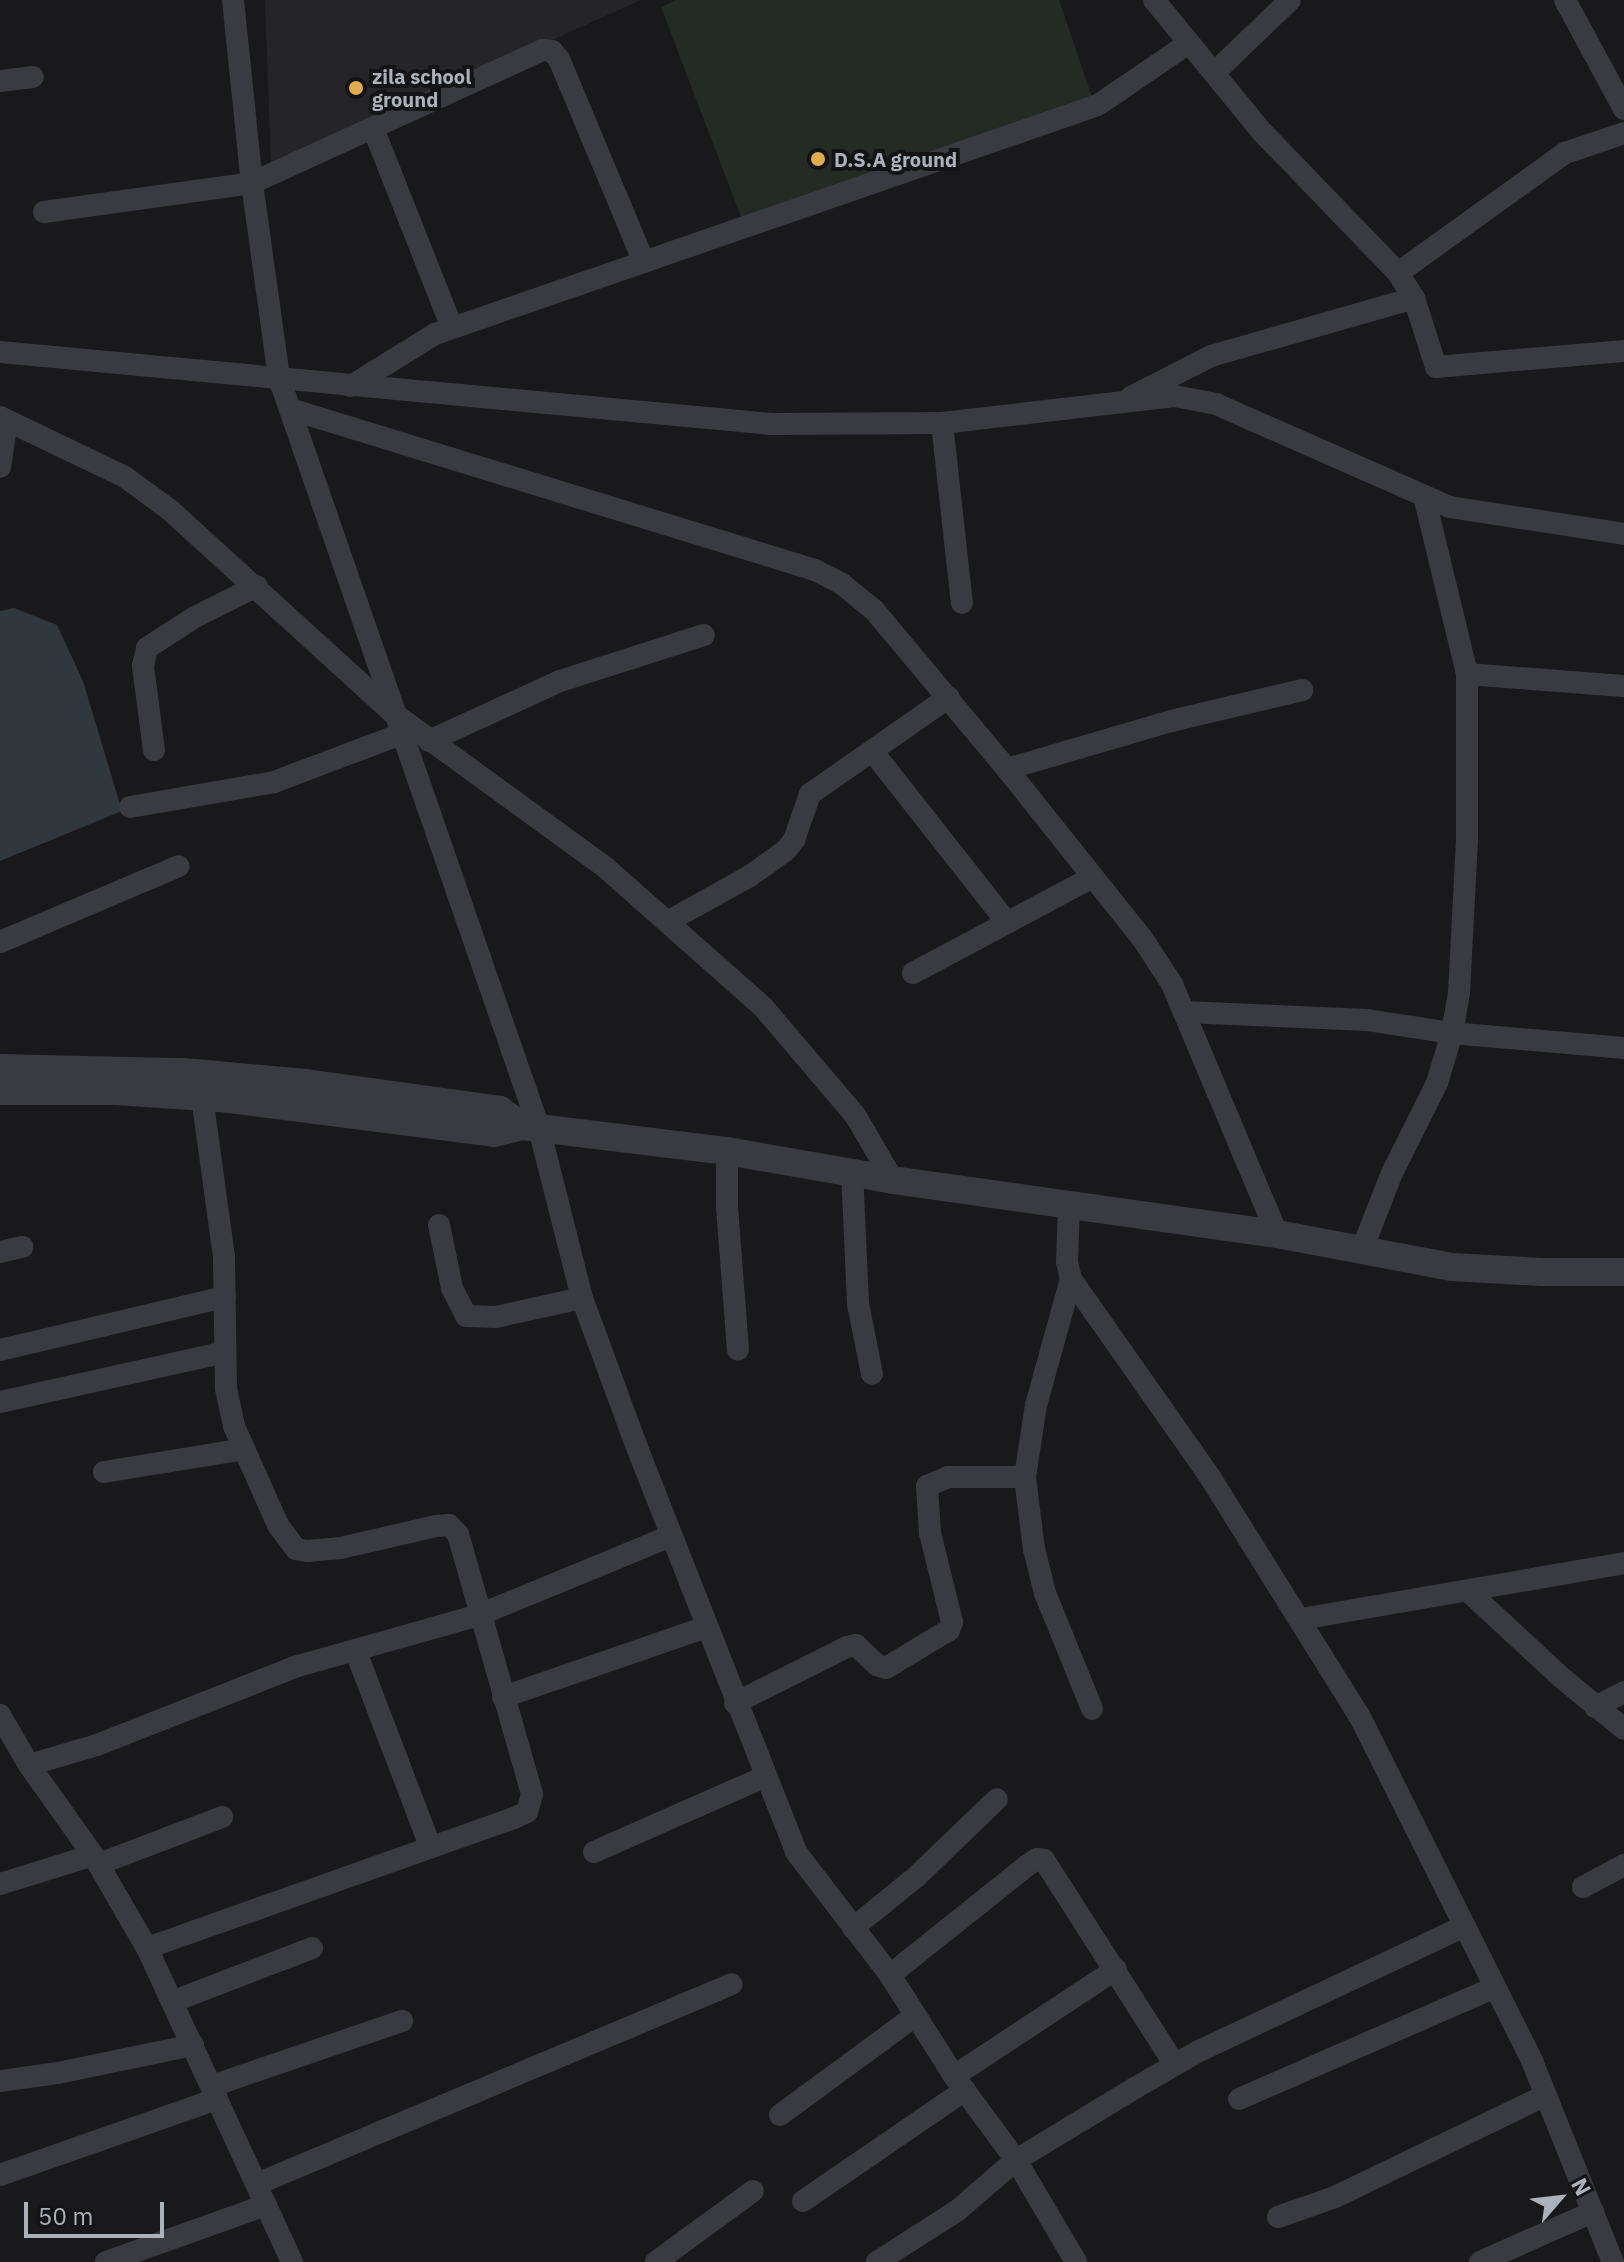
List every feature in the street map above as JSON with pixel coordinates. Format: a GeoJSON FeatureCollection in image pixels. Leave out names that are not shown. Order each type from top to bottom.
{"type":"FeatureCollection","features":[{"type":"Feature","properties":{"kind":"street"},"geometry":{"type":"LineString","coordinates":[[233,0],[252,183],[279,378],[397,723],[530,1127],[582,1298],[735,1703],[796,1852],[890,1975],[959,2083],[1016,2160],[1076,2262]]}},
{"type":"Feature","properties":{"kind":"street"},"geometry":{"type":"LineString","coordinates":[[1154,0],[1263,133],[1398,273],[1414,298],[1436,367],[1624,351]]}},
{"type":"Feature","properties":{"kind":"street"},"geometry":{"type":"LineString","coordinates":[[1214,73],[1290,0]]}},
{"type":"Feature","properties":{"kind":"street"},"geometry":{"type":"LineString","coordinates":[[1565,0],[1624,109]]}},
{"type":"Feature","properties":{"kind":"street"},"geometry":{"type":"LineString","coordinates":[[351,386],[435,334],[1098,105],[1189,43]]}},
{"type":"Feature","properties":{"kind":"street"},"geometry":{"type":"LineString","coordinates":[[44,212],[252,183],[543,50],[552,51],[559,59],[644,262]]}},
{"type":"Feature","properties":{"kind":"street"},"geometry":{"type":"LineString","coordinates":[[0,81],[33,77]]}},
{"type":"Feature","properties":{"kind":"street"},"geometry":{"type":"LineString","coordinates":[[373,128],[452,328]]}},
{"type":"Feature","properties":{"kind":"street"},"geometry":{"type":"LineString","coordinates":[[1398,273],[1565,153],[1624,133]]}},
{"type":"Feature","properties":{"kind":"street"},"geometry":{"type":"LineString","coordinates":[[1121,402],[1211,356],[1414,298]]}},
{"type":"Feature","properties":{"kind":"street"},"geometry":{"type":"LineString","coordinates":[[0,352],[772,424],[942,423],[1174,396],[1216,404],[1450,507],[1624,534]]}},
{"type":"Feature","properties":{"kind":"street"},"geometry":{"type":"LineString","coordinates":[[290,409],[815,570],[842,584],[874,610],[1007,769],[1093,877],[1172,984],[1277,1234]]}},
{"type":"Feature","properties":{"kind":"street"},"geometry":{"type":"LineString","coordinates":[[0,467],[4,419],[125,477],[170,510],[257,586],[397,723],[429,741],[606,868],[763,1007],[855,1115],[893,1180]]}},
{"type":"Feature","properties":{"kind":"street"},"geometry":{"type":"LineString","coordinates":[[942,423],[962,603]]}},
{"type":"Feature","properties":{"kind":"street"},"geometry":{"type":"LineString","coordinates":[[1361,1252],[1392,1173],[1437,1083],[1452,1033],[1459,993],[1467,840],[1467,674],[1424,496]]}},
{"type":"Feature","properties":{"kind":"street"},"geometry":{"type":"LineString","coordinates":[[154,750],[143,666],[147,648],[195,617],[257,586]]}},
{"type":"Feature","properties":{"kind":"street"},"geometry":{"type":"LineString","coordinates":[[429,741],[560,681],[704,635]]}},
{"type":"Feature","properties":{"kind":"street"},"geometry":{"type":"LineString","coordinates":[[1467,674],[1624,686]]}},
{"type":"Feature","properties":{"kind":"street"},"geometry":{"type":"LineString","coordinates":[[1007,769],[1171,721],[1302,690]]}},
{"type":"Feature","properties":{"kind":"street"},"geometry":{"type":"LineString","coordinates":[[667,922],[750,876],[786,850],[794,840],[810,794],[949,697]]}},
{"type":"Feature","properties":{"kind":"street"},"geometry":{"type":"LineString","coordinates":[[130,807],[274,782],[397,723]]}},
{"type":"Feature","properties":{"kind":"street"},"geometry":{"type":"LineString","coordinates":[[873,752],[1007,922]]}},
{"type":"Feature","properties":{"kind":"street"},"geometry":{"type":"LineString","coordinates":[[0,942],[179,866]]}},
{"type":"Feature","properties":{"kind":"street"},"geometry":{"type":"LineString","coordinates":[[913,973],[1093,877]]}},
{"type":"Feature","properties":{"kind":"street"},"geometry":{"type":"LineString","coordinates":[[1184,1012],[1367,1020],[1452,1033],[1624,1048]]}},
{"type":"Feature","properties":{"kind":"street"},"geometry":{"type":"LineString","coordinates":[[0,1068],[183,1072],[306,1083],[500,1110],[530,1127]]}},
{"type":"Feature","properties":{"kind":"street"},"geometry":{"type":"LineString","coordinates":[[0,1091],[115,1091],[202,1097],[494,1133],[530,1127],[727,1151],[893,1180],[1277,1234],[1452,1267],[1624,1272]]}},
{"type":"Feature","properties":{"kind":"street"},"geometry":{"type":"LineString","coordinates":[[147,1948],[514,1818],[531,1805],[532,1794],[458,1534],[449,1525],[341,1548],[296,1549],[278,1525],[234,1426],[226,1388],[224,1257],[202,1097]]}},
{"type":"Feature","properties":{"kind":"street"},"geometry":{"type":"LineString","coordinates":[[727,1151],[728,1221],[738,1350]]}},
{"type":"Feature","properties":{"kind":"street"},"geometry":{"type":"LineString","coordinates":[[852,1171],[858,1304],[872,1374]]}},
{"type":"Feature","properties":{"kind":"street"},"geometry":{"type":"LineString","coordinates":[[1069,1203],[1067,1262],[1071,1279],[1210,1477],[1359,1715],[1546,2095],[1613,2262]]}},
{"type":"Feature","properties":{"kind":"street"},"geometry":{"type":"LineString","coordinates":[[439,1225],[452,1288],[466,1316],[496,1317],[582,1298]]}},
{"type":"Feature","properties":{"kind":"street"},"geometry":{"type":"LineString","coordinates":[[1071,1279],[1036,1405],[1025,1477],[1034,1549],[1045,1593],[1092,1709]]}},
{"type":"Feature","properties":{"kind":"street"},"geometry":{"type":"LineString","coordinates":[[0,1350],[225,1297]]}},
{"type":"Feature","properties":{"kind":"street"},"geometry":{"type":"LineString","coordinates":[[0,1402],[225,1352]]}},
{"type":"Feature","properties":{"kind":"street"},"geometry":{"type":"LineString","coordinates":[[104,1472],[244,1449]]}},
{"type":"Feature","properties":{"kind":"street"},"geometry":{"type":"LineString","coordinates":[[735,1703],[847,1647],[856,1645],[877,1665],[886,1668],[949,1630],[952,1622],[930,1533],[927,1486],[948,1477],[1025,1477]]}},
{"type":"Feature","properties":{"kind":"street"},"geometry":{"type":"LineString","coordinates":[[29,1765],[97,1745],[298,1666],[479,1615],[671,1536]]}},
{"type":"Feature","properties":{"kind":"street"},"geometry":{"type":"LineString","coordinates":[[1301,1619],[1624,1563]]}},
{"type":"Feature","properties":{"kind":"street"},"geometry":{"type":"LineString","coordinates":[[1468,1591],[1595,1707],[1624,1729]]}},
{"type":"Feature","properties":{"kind":"street"},"geometry":{"type":"LineString","coordinates":[[503,1697],[706,1627]]}},
{"type":"Feature","properties":{"kind":"street"},"geometry":{"type":"LineString","coordinates":[[356,1652],[430,1846]]}},
{"type":"Feature","properties":{"kind":"street"},"geometry":{"type":"LineString","coordinates":[[1595,1707],[1624,1692]]}},
{"type":"Feature","properties":{"kind":"street"},"geometry":{"type":"LineString","coordinates":[[0,1715],[29,1765],[96,1859],[147,1948],[292,2262]]}},
{"type":"Feature","properties":{"kind":"street"},"geometry":{"type":"LineString","coordinates":[[594,1852],[764,1777]]}},
{"type":"Feature","properties":{"kind":"street"},"geometry":{"type":"LineString","coordinates":[[853,1928],[916,1877],[997,1799]]}},
{"type":"Feature","properties":{"kind":"street"},"geometry":{"type":"LineString","coordinates":[[0,1884],[96,1859],[222,1817]]}},
{"type":"Feature","properties":{"kind":"street"},"geometry":{"type":"LineString","coordinates":[[890,1975],[1037,1859],[1044,1860],[1175,2065]]}},
{"type":"Feature","properties":{"kind":"street"},"geometry":{"type":"LineString","coordinates":[[1583,1887],[1624,1865]]}},
{"type":"Feature","properties":{"kind":"street"},"geometry":{"type":"LineString","coordinates":[[877,2262],[958,2210],[1016,2160],[1175,2065],[1465,1926]]}},
{"type":"Feature","properties":{"kind":"street"},"geometry":{"type":"LineString","coordinates":[[174,2001],[312,1948]]}},
{"type":"Feature","properties":{"kind":"street"},"geometry":{"type":"LineString","coordinates":[[803,2201],[1116,1969]]}},
{"type":"Feature","properties":{"kind":"street"},"geometry":{"type":"LineString","coordinates":[[106,2262],[732,1984]]}},
{"type":"Feature","properties":{"kind":"street"},"geometry":{"type":"LineString","coordinates":[[1239,2099],[1495,1987]]}},
{"type":"Feature","properties":{"kind":"street"},"geometry":{"type":"LineString","coordinates":[[780,2115],[915,2016]]}},
{"type":"Feature","properties":{"kind":"street"},"geometry":{"type":"LineString","coordinates":[[0,2175],[402,2021]]}},
{"type":"Feature","properties":{"kind":"street"},"geometry":{"type":"LineString","coordinates":[[0,2081],[58,2073],[193,2045]]}},
{"type":"Feature","properties":{"kind":"street"},"geometry":{"type":"LineString","coordinates":[[1278,2217],[1335,2197],[1546,2095]]}},
{"type":"Feature","properties":{"kind":"street"},"geometry":{"type":"LineString","coordinates":[[656,2262],[753,2191]]}},
{"type":"Feature","properties":{"kind":"street"},"geometry":{"type":"LineString","coordinates":[[1480,2262],[1593,2212]]}},
{"type":"Feature","properties":{"kind":"shaded area","name":"zila school ground"},"geometry":{"type":"Polygon","coordinates":[[[265,0],[641,0],[271,166],[265,0]]]}},
{"type":"Feature","properties":{"kind":"shaded area","name":"D.S.A ground"},"geometry":{"type":"Polygon","coordinates":[[[676,0],[1059,0],[1093,100],[741,217],[661,7],[676,0]]]}},
{"type":"Feature","properties":{"kind":"shaded area"},"geometry":{"type":"Polygon","coordinates":[[[14,608],[57,625],[83,681],[122,811],[0,861],[0,611],[14,608]]]}},
{"type":"Feature","properties":{"kind":"place","name":"zila school ground"},"geometry":{"type":"Point","coordinates":[356,88]}},
{"type":"Feature","properties":{"kind":"place","name":"D.S.A ground"},"geometry":{"type":"Point","coordinates":[818,159]}}]}
